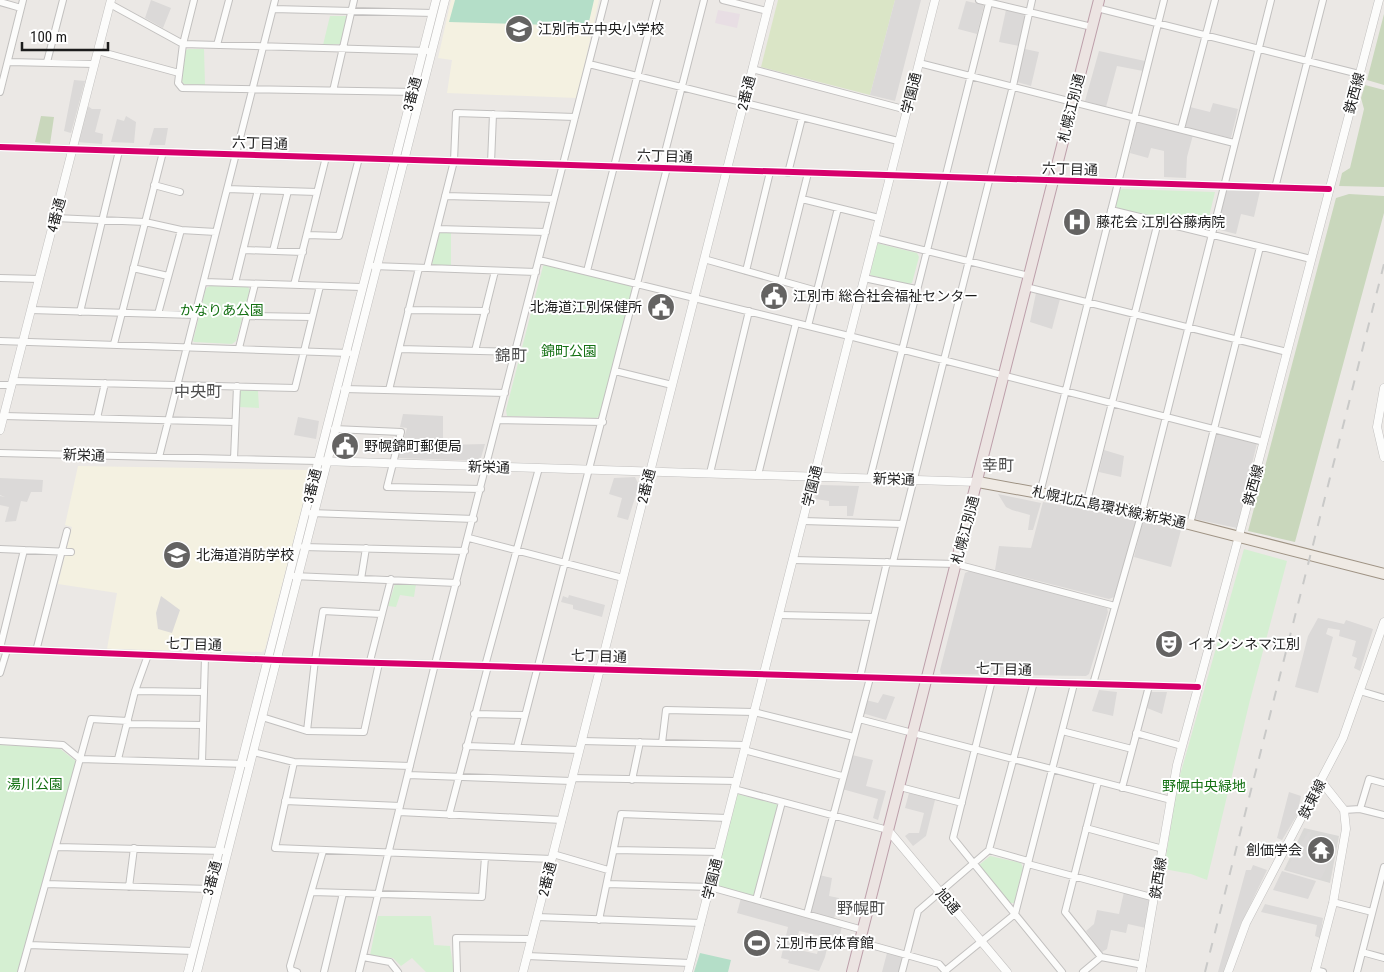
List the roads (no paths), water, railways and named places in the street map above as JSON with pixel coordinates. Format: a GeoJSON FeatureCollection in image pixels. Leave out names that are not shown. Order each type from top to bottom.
{"type":"FeatureCollection","features":[{"type":"Feature","properties":{"kind":"highway","name":"札幌江別通"},"geometry":{"type":"LineString","coordinates":[[852,972],[1098,4]]}},
{"type":"Feature","properties":{"kind":"main road","name":"札幌北広島環状線;新栄通"},"geometry":{"type":"LineString","coordinates":[[978,482],[1142,512],[1384,574]]}},
{"type":"Feature","properties":{"kind":"street"},"geometry":{"type":"LineString","coordinates":[[0,92],[23,0]]}},
{"type":"Feature","properties":{"kind":"street"},"geometry":{"type":"LineString","coordinates":[[46,62],[63,0]]}},
{"type":"Feature","properties":{"kind":"street"},"geometry":{"type":"LineString","coordinates":[[194,0],[183,44],[178,83],[182,88],[421,92]]}},
{"type":"Feature","properties":{"kind":"street"},"geometry":{"type":"LineString","coordinates":[[218,46],[229,0]]}},
{"type":"Feature","properties":{"kind":"street"},"geometry":{"type":"LineString","coordinates":[[159,457],[275,0]]}},
{"type":"Feature","properties":{"kind":"street"},"geometry":{"type":"LineString","coordinates":[[333,90],[354,0]]}},
{"type":"Feature","properties":{"kind":"street","name":"3番通"},"geometry":{"type":"LineString","coordinates":[[293,576],[312,512],[321,461],[334,429],[344,389],[361,287],[436,0]]}},
{"type":"Feature","properties":{"kind":"street","name":"3番通"},"geometry":{"type":"LineString","coordinates":[[188,972],[209,889],[250,764],[262,717],[273,659],[321,461],[349,353],[376,266],[445,0]]}},
{"type":"Feature","properties":{"kind":"street"},"geometry":{"type":"LineString","coordinates":[[359,972],[435,664],[474,519],[605,0]]}},
{"type":"Feature","properties":{"kind":"street"},"geometry":{"type":"LineString","coordinates":[[587,272],[616,167],[657,0]]}},
{"type":"Feature","properties":{"kind":"street"},"geometry":{"type":"LineString","coordinates":[[518,748],[563,564],[591,470],[638,284],[681,88],[704,0]]}},
{"type":"Feature","properties":{"kind":"street"},"geometry":{"type":"LineString","coordinates":[[723,0],[767,10]]}},
{"type":"Feature","properties":{"kind":"street","name":"2番通"},"geometry":{"type":"LineString","coordinates":[[523,972],[770,0]]}},
{"type":"Feature","properties":{"kind":"street","name":"学園通"},"geometry":{"type":"LineString","coordinates":[[688,972],[935,0]]}},
{"type":"Feature","properties":{"kind":"street"},"geometry":{"type":"LineString","coordinates":[[860,677],[874,617],[902,524],[990,180],[1032,0]]}},
{"type":"Feature","properties":{"kind":"street"},"geometry":{"type":"LineString","coordinates":[[1040,493],[1164,0]]}},
{"type":"Feature","properties":{"kind":"street"},"geometry":{"type":"LineString","coordinates":[[1181,129],[1215,0]]}},
{"type":"Feature","properties":{"kind":"street"},"geometry":{"type":"LineString","coordinates":[[1093,684],[1142,512],[1187,327],[1271,0]]}},
{"type":"Feature","properties":{"kind":"street"},"geometry":{"type":"LineString","coordinates":[[1276,188],[1323,0]]}},
{"type":"Feature","properties":{"kind":"street","name":"鉄西線"},"geometry":{"type":"LineString","coordinates":[[1142,969],[1182,746],[1264,442],[1379,0]]}},
{"type":"Feature","properties":{"kind":"street"},"geometry":{"type":"LineString","coordinates":[[870,478],[971,75],[985,1],[1092,27]]}},
{"type":"Feature","properties":{"kind":"street"},"geometry":{"type":"LineString","coordinates":[[0,2],[21,8]]}},
{"type":"Feature","properties":{"kind":"street"},"geometry":{"type":"LineString","coordinates":[[110,2],[183,44],[432,52]]}},
{"type":"Feature","properties":{"kind":"street","name":"4番通"},"geometry":{"type":"LineString","coordinates":[[0,430],[110,2]]}},
{"type":"Feature","properties":{"kind":"street"},"geometry":{"type":"LineString","coordinates":[[1098,4],[1158,23],[1359,74]]}},
{"type":"Feature","properties":{"kind":"street"},"geometry":{"type":"LineString","coordinates":[[273,9],[433,13]]}},
{"type":"Feature","properties":{"kind":"street"},"geometry":{"type":"LineString","coordinates":[[98,51],[180,73]]}},
{"type":"Feature","properties":{"kind":"street"},"geometry":{"type":"LineString","coordinates":[[9,62],[94,64]]}},
{"type":"Feature","properties":{"kind":"street"},"geometry":{"type":"LineString","coordinates":[[918,63],[1073,100],[1234,143]]}},
{"type":"Feature","properties":{"kind":"street"},"geometry":{"type":"LineString","coordinates":[[589,64],[898,141]]}},
{"type":"Feature","properties":{"kind":"street"},"geometry":{"type":"LineString","coordinates":[[752,69],[907,110]]}},
{"type":"Feature","properties":{"kind":"street"},"geometry":{"type":"LineString","coordinates":[[427,268],[454,161],[456,113],[575,117]]}},
{"type":"Feature","properties":{"kind":"street"},"geometry":{"type":"LineString","coordinates":[[491,162],[493,114]]}},
{"type":"Feature","properties":{"kind":"street"},"geometry":{"type":"LineString","coordinates":[[788,172],[802,118]]}},
{"type":"Feature","properties":{"kind":"street","name":"六丁目通"},"geometry":{"type":"LineString","coordinates":[[0,147],[990,180],[1053,180],[1117,184],[1329,189]]}},
{"type":"Feature","properties":{"kind":"street"},"geometry":{"type":"LineString","coordinates":[[80,312],[104,220],[119,151]]}},
{"type":"Feature","properties":{"kind":"street"},"geometry":{"type":"LineString","coordinates":[[114,344],[163,152]]}},
{"type":"Feature","properties":{"kind":"street"},"geometry":{"type":"LineString","coordinates":[[294,285],[326,157]]}},
{"type":"Feature","properties":{"kind":"street"},"geometry":{"type":"LineString","coordinates":[[307,235],[339,236],[359,158]]}},
{"type":"Feature","properties":{"kind":"street"},"geometry":{"type":"LineString","coordinates":[[746,271],[770,172]]}},
{"type":"Feature","properties":{"kind":"street"},"geometry":{"type":"LineString","coordinates":[[782,281],[808,174]]}},
{"type":"Feature","properties":{"kind":"street"},"geometry":{"type":"LineString","coordinates":[[154,185],[180,192]]}},
{"type":"Feature","properties":{"kind":"street"},"geometry":{"type":"LineString","coordinates":[[227,189],[317,192]]}},
{"type":"Feature","properties":{"kind":"street"},"geometry":{"type":"LineString","coordinates":[[235,283],[258,190]]}},
{"type":"Feature","properties":{"kind":"street"},"geometry":{"type":"LineString","coordinates":[[273,251],[288,191]]}},
{"type":"Feature","properties":{"kind":"street"},"geometry":{"type":"LineString","coordinates":[[445,196],[554,199]]}},
{"type":"Feature","properties":{"kind":"street"},"geometry":{"type":"LineString","coordinates":[[802,199],[879,218]]}},
{"type":"Feature","properties":{"kind":"street"},"geometry":{"type":"LineString","coordinates":[[808,326],[838,208]]}},
{"type":"Feature","properties":{"kind":"street"},"geometry":{"type":"LineString","coordinates":[[1111,210],[1311,259]]}},
{"type":"Feature","properties":{"kind":"street"},"geometry":{"type":"LineString","coordinates":[[55,218],[145,222],[181,230],[216,232]]}},
{"type":"Feature","properties":{"kind":"street"},"geometry":{"type":"LineString","coordinates":[[1087,501],[1158,222]]}},
{"type":"Feature","properties":{"kind":"street"},"geometry":{"type":"LineString","coordinates":[[437,229],[546,232]]}},
{"type":"Feature","properties":{"kind":"street"},"geometry":{"type":"LineString","coordinates":[[158,314],[181,230]]}},
{"type":"Feature","properties":{"kind":"street"},"geometry":{"type":"LineString","coordinates":[[874,238],[969,262],[1088,302],[1287,352]]}},
{"type":"Feature","properties":{"kind":"street"},"geometry":{"type":"LineString","coordinates":[[1190,524],[1260,247]]}},
{"type":"Feature","properties":{"kind":"street"},"geometry":{"type":"LineString","coordinates":[[243,250],[302,252]]}},
{"type":"Feature","properties":{"kind":"street"},"geometry":{"type":"LineString","coordinates":[[704,259],[817,291]]}},
{"type":"Feature","properties":{"kind":"street"},"geometry":{"type":"LineString","coordinates":[[539,260],[796,322],[1264,442]]}},
{"type":"Feature","properties":{"kind":"street"},"geometry":{"type":"LineString","coordinates":[[366,266],[536,272]]}},
{"type":"Feature","properties":{"kind":"street"},"geometry":{"type":"LineString","coordinates":[[133,268],[168,276]]}},
{"type":"Feature","properties":{"kind":"street"},"geometry":{"type":"LineString","coordinates":[[388,390],[418,268]]}},
{"type":"Feature","properties":{"kind":"street"},"geometry":{"type":"LineString","coordinates":[[476,351],[495,271]]}},
{"type":"Feature","properties":{"kind":"street"},"geometry":{"type":"LineString","coordinates":[[0,278],[39,279]]}},
{"type":"Feature","properties":{"kind":"street"},"geometry":{"type":"LineString","coordinates":[[864,278],[916,289]]}},
{"type":"Feature","properties":{"kind":"street"},"geometry":{"type":"LineString","coordinates":[[204,282],[361,287]]}},
{"type":"Feature","properties":{"kind":"street"},"geometry":{"type":"LineString","coordinates":[[239,348],[255,284]]}},
{"type":"Feature","properties":{"kind":"street"},"geometry":{"type":"LineString","coordinates":[[0,385],[12,383],[105,383],[295,388],[320,286]]}},
{"type":"Feature","properties":{"kind":"street"},"geometry":{"type":"LineString","coordinates":[[31,310],[195,315]]}},
{"type":"Feature","properties":{"kind":"street"},"geometry":{"type":"LineString","coordinates":[[408,310],[486,311]]}},
{"type":"Feature","properties":{"kind":"street"},"geometry":{"type":"LineString","coordinates":[[710,473],[749,311]]}},
{"type":"Feature","properties":{"kind":"street"},"geometry":{"type":"LineString","coordinates":[[247,316],[312,317]]}},
{"type":"Feature","properties":{"kind":"street"},"geometry":{"type":"LineString","coordinates":[[758,475],[796,322]]}},
{"type":"Feature","properties":{"kind":"street"},"geometry":{"type":"LineString","coordinates":[[0,341],[349,353]]}},
{"type":"Feature","properties":{"kind":"street"},"geometry":{"type":"LineString","coordinates":[[398,349],[516,352]]}},
{"type":"Feature","properties":{"kind":"street"},"geometry":{"type":"LineString","coordinates":[[616,371],[672,385]]}},
{"type":"Feature","properties":{"kind":"street"},"geometry":{"type":"LineString","coordinates":[[98,418],[105,383]]}},
{"type":"Feature","properties":{"kind":"street"},"geometry":{"type":"LineString","coordinates":[[234,459],[236,386]]}},
{"type":"Feature","properties":{"kind":"street"},"geometry":{"type":"LineString","coordinates":[[1384,388],[1377,427],[1384,457]]}},
{"type":"Feature","properties":{"kind":"street"},"geometry":{"type":"LineString","coordinates":[[344,389],[506,393]]}},
{"type":"Feature","properties":{"kind":"street"},"geometry":{"type":"LineString","coordinates":[[4,416],[235,422]]}},
{"type":"Feature","properties":{"kind":"street"},"geometry":{"type":"LineString","coordinates":[[499,420],[602,422]]}},
{"type":"Feature","properties":{"kind":"street"},"geometry":{"type":"LineString","coordinates":[[334,429],[401,432],[387,486],[481,489]]}},
{"type":"Feature","properties":{"kind":"street","name":"新栄通"},"geometry":{"type":"LineString","coordinates":[[0,453],[321,461],[978,482]]}},
{"type":"Feature","properties":{"kind":"street"},"geometry":{"type":"LineString","coordinates":[[449,815],[539,468]]}},
{"type":"Feature","properties":{"kind":"street"},"geometry":{"type":"LineString","coordinates":[[312,512],[474,519]]}},
{"type":"Feature","properties":{"kind":"street"},"geometry":{"type":"LineString","coordinates":[[803,521],[902,524]]}},
{"type":"Feature","properties":{"kind":"street"},"geometry":{"type":"LineString","coordinates":[[36,651],[67,531]]}},
{"type":"Feature","properties":{"kind":"street"},"geometry":{"type":"LineString","coordinates":[[469,538],[563,564],[623,578]]}},
{"type":"Feature","properties":{"kind":"street"},"geometry":{"type":"LineString","coordinates":[[303,547],[465,551]]}},
{"type":"Feature","properties":{"kind":"street"},"geometry":{"type":"LineString","coordinates":[[361,579],[366,548]]}},
{"type":"Feature","properties":{"kind":"street"},"geometry":{"type":"LineString","coordinates":[[0,549],[71,552]]}},
{"type":"Feature","properties":{"kind":"street"},"geometry":{"type":"LineString","coordinates":[[0,673],[2,649],[24,550]]}},
{"type":"Feature","properties":{"kind":"street"},"geometry":{"type":"LineString","coordinates":[[793,560],[956,564],[1115,606]]}},
{"type":"Feature","properties":{"kind":"street"},"geometry":{"type":"LineString","coordinates":[[293,576],[457,583]]}},
{"type":"Feature","properties":{"kind":"street"},"geometry":{"type":"LineString","coordinates":[[370,662],[391,579]]}},
{"type":"Feature","properties":{"kind":"street"},"geometry":{"type":"LineString","coordinates":[[307,730],[323,611],[381,614]]}},
{"type":"Feature","properties":{"kind":"street"},"geometry":{"type":"LineString","coordinates":[[779,615],[874,617]]}},
{"type":"Feature","properties":{"kind":"street","name":"鉄東線"},"geometry":{"type":"LineString","coordinates":[[1228,972],[1246,923],[1343,738],[1384,622]]}},
{"type":"Feature","properties":{"kind":"street","name":"七丁目通"},"geometry":{"type":"LineString","coordinates":[[2,649],[379,663],[538,666],[1198,687]]}},
{"type":"Feature","properties":{"kind":"street"},"geometry":{"type":"LineString","coordinates":[[118,759],[135,691],[148,655]]}},
{"type":"Feature","properties":{"kind":"street"},"geometry":{"type":"LineString","coordinates":[[202,762],[204,657]]}},
{"type":"Feature","properties":{"kind":"street","name":"3番通"},"geometry":{"type":"LineString","coordinates":[[197,972],[242,764],[273,659]]}},
{"type":"Feature","properties":{"kind":"street"},"geometry":{"type":"LineString","coordinates":[[262,717],[307,730],[364,732],[379,663]]}},
{"type":"Feature","properties":{"kind":"street"},"geometry":{"type":"LineString","coordinates":[[807,914],[842,776],[870,678]]}},
{"type":"Feature","properties":{"kind":"street"},"geometry":{"type":"LineString","coordinates":[[992,680],[953,838],[1062,972]]}},
{"type":"Feature","properties":{"kind":"street"},"geometry":{"type":"LineString","coordinates":[[902,972],[918,911],[989,850],[1034,682]]}},
{"type":"Feature","properties":{"kind":"street"},"geometry":{"type":"LineString","coordinates":[[860,942],[939,964],[946,972],[1015,914],[1074,684]]}},
{"type":"Feature","properties":{"kind":"street"},"geometry":{"type":"LineString","coordinates":[[1122,788],[1149,686]]}},
{"type":"Feature","properties":{"kind":"street"},"geometry":{"type":"LineString","coordinates":[[135,691],[204,692]]}},
{"type":"Feature","properties":{"kind":"street"},"geometry":{"type":"LineString","coordinates":[[1360,691],[1384,698]]}},
{"type":"Feature","properties":{"kind":"street"},"geometry":{"type":"LineString","coordinates":[[662,743],[666,710],[754,712],[854,737]]}},
{"type":"Feature","properties":{"kind":"street"},"geometry":{"type":"LineString","coordinates":[[474,714],[525,715]]}},
{"type":"Feature","properties":{"kind":"street"},"geometry":{"type":"LineString","coordinates":[[22,972],[91,719],[203,725]]}},
{"type":"Feature","properties":{"kind":"street"},"geometry":{"type":"LineString","coordinates":[[859,719],[1171,800]]}},
{"type":"Feature","properties":{"kind":"street"},"geometry":{"type":"LineString","coordinates":[[1062,731],[1132,749]]}},
{"type":"Feature","properties":{"kind":"street"},"geometry":{"type":"LineString","coordinates":[[1136,733],[1182,746]]}},
{"type":"Feature","properties":{"kind":"street"},"geometry":{"type":"LineString","coordinates":[[0,741],[63,745],[80,759],[250,764]]}},
{"type":"Feature","properties":{"kind":"street"},"geometry":{"type":"LineString","coordinates":[[582,741],[745,747],[842,776]]}},
{"type":"Feature","properties":{"kind":"street"},"geometry":{"type":"LineString","coordinates":[[632,780],[640,742]]}},
{"type":"Feature","properties":{"kind":"street"},"geometry":{"type":"LineString","coordinates":[[466,746],[580,750]]}},
{"type":"Feature","properties":{"kind":"street"},"geometry":{"type":"LineString","coordinates":[[253,752],[294,762],[410,766]]}},
{"type":"Feature","properties":{"kind":"street"},"geometry":{"type":"LineString","coordinates":[[294,762],[275,848],[388,854],[552,857],[608,870]]}},
{"type":"Feature","properties":{"kind":"street"},"geometry":{"type":"LineString","coordinates":[[408,775],[632,780],[736,785],[782,802],[888,830]]}},
{"type":"Feature","properties":{"kind":"street"},"geometry":{"type":"LineString","coordinates":[[1360,809],[1369,779],[1384,784]]}},
{"type":"Feature","properties":{"kind":"street"},"geometry":{"type":"LineString","coordinates":[[1318,971],[1346,829],[1344,810],[1321,781]]}},
{"type":"Feature","properties":{"kind":"street"},"geometry":{"type":"LineString","coordinates":[[1098,782],[1065,912],[1102,957],[1142,969]]}},
{"type":"Feature","properties":{"kind":"street"},"geometry":{"type":"LineString","coordinates":[[900,787],[962,803]]}},
{"type":"Feature","properties":{"kind":"street"},"geometry":{"type":"LineString","coordinates":[[285,801],[400,809],[449,815],[562,820]]}},
{"type":"Feature","properties":{"kind":"street"},"geometry":{"type":"LineString","coordinates":[[756,900],[782,802]]}},
{"type":"Feature","properties":{"kind":"street"},"geometry":{"type":"LineString","coordinates":[[1344,810],[1360,809],[1384,815]]}},
{"type":"Feature","properties":{"kind":"street"},"geometry":{"type":"LineString","coordinates":[[598,920],[608,884],[608,870],[622,814],[727,818]]}},
{"type":"Feature","properties":{"kind":"street"},"geometry":{"type":"LineString","coordinates":[[1086,828],[1163,849]]}},
{"type":"Feature","properties":{"kind":"street","name":"旭通"},"geometry":{"type":"LineString","coordinates":[[888,830],[1006,972]]}},
{"type":"Feature","properties":{"kind":"street"},"geometry":{"type":"LineString","coordinates":[[57,847],[223,851]]}},
{"type":"Feature","properties":{"kind":"street"},"geometry":{"type":"LineString","coordinates":[[129,886],[134,848]]}},
{"type":"Feature","properties":{"kind":"street"},"geometry":{"type":"LineString","coordinates":[[614,850],[718,852]]}},
{"type":"Feature","properties":{"kind":"street"},"geometry":{"type":"LineString","coordinates":[[989,850],[1074,877],[1155,898]]}},
{"type":"Feature","properties":{"kind":"street"},"geometry":{"type":"LineString","coordinates":[[297,972],[291,970],[290,966],[322,851]]}},
{"type":"Feature","properties":{"kind":"street"},"geometry":{"type":"LineString","coordinates":[[312,892],[482,897],[485,857]]}},
{"type":"Feature","properties":{"kind":"street"},"geometry":{"type":"LineString","coordinates":[[1357,972],[1384,867]]}},
{"type":"Feature","properties":{"kind":"street"},"geometry":{"type":"LineString","coordinates":[[46,884],[209,889]]}},
{"type":"Feature","properties":{"kind":"street"},"geometry":{"type":"LineString","coordinates":[[608,884],[710,887],[863,930]]}},
{"type":"Feature","properties":{"kind":"street"},"geometry":{"type":"LineString","coordinates":[[324,972],[343,893]]}},
{"type":"Feature","properties":{"kind":"street"},"geometry":{"type":"LineString","coordinates":[[1333,902],[1372,912]]}},
{"type":"Feature","properties":{"kind":"street"},"geometry":{"type":"LineString","coordinates":[[537,918],[700,923]]}},
{"type":"Feature","properties":{"kind":"street"},"geometry":{"type":"LineString","coordinates":[[457,972],[456,938],[531,939]]}},
{"type":"Feature","properties":{"kind":"street"},"geometry":{"type":"LineString","coordinates":[[29,945],[193,951]]}},
{"type":"Feature","properties":{"kind":"street"},"geometry":{"type":"LineString","coordinates":[[1362,952],[1384,958]]}},
{"type":"Feature","properties":{"kind":"street"},"geometry":{"type":"LineString","coordinates":[[527,956],[690,963]]}},
{"type":"Feature","properties":{"kind":"street"},"geometry":{"type":"LineString","coordinates":[[363,957],[390,962],[398,972]]}},
{"type":"Feature","properties":{"kind":"street"},"geometry":{"type":"LineString","coordinates":[[1083,972],[1102,957]]}},
{"type":"Feature","properties":{"kind":"railway"},"geometry":{"type":"LineString","coordinates":[[1205,972],[1384,264]]}},
{"type":"Feature","properties":{"kind":"place","name":"江別市立中央小学校"},"geometry":{"type":"Point","coordinates":[519,29]}},
{"type":"Feature","properties":{"kind":"place","name":"藤花会 江別谷藤病院"},"geometry":{"type":"Point","coordinates":[1077,222]}},
{"type":"Feature","properties":{"kind":"place","name":"江別市 総合社会福祉センター"},"geometry":{"type":"Point","coordinates":[774,296]}},
{"type":"Feature","properties":{"kind":"place","name":"北海道江別保健所"},"geometry":{"type":"Point","coordinates":[661,307]}},
{"type":"Feature","properties":{"kind":"place","name":"野幌錦町郵便局"},"geometry":{"type":"Point","coordinates":[345,446]}},
{"type":"Feature","properties":{"kind":"place","name":"北海道消防学校"},"geometry":{"type":"Point","coordinates":[177,555]}},
{"type":"Feature","properties":{"kind":"place","name":"イオンシネマ江別"},"geometry":{"type":"Point","coordinates":[1169,644]}},
{"type":"Feature","properties":{"kind":"place","name":"創価学会"},"geometry":{"type":"Point","coordinates":[1321,850]}},
{"type":"Feature","properties":{"kind":"place","name":"江別市民体育館"},"geometry":{"type":"Point","coordinates":[757,943]}},
{"type":"Feature","properties":{"kind":"district","name":"錦町"},"geometry":{"type":"Point","coordinates":[511,355]}},
{"type":"Feature","properties":{"kind":"district","name":"中央町"},"geometry":{"type":"Point","coordinates":[198,391]}},
{"type":"Feature","properties":{"kind":"district","name":"幸町"},"geometry":{"type":"Point","coordinates":[998,465]}},
{"type":"Feature","properties":{"kind":"district","name":"野幌町"},"geometry":{"type":"Point","coordinates":[861,908]}},
{"type":"Feature","properties":{"kind":"park label","name":"かなりあ公園"},"geometry":{"type":"Point","coordinates":[222,310]}},
{"type":"Feature","properties":{"kind":"park label","name":"錦町公園"},"geometry":{"type":"Point","coordinates":[569,351]}},
{"type":"Feature","properties":{"kind":"park label","name":"湯川公園"},"geometry":{"type":"Point","coordinates":[35,784]}},
{"type":"Feature","properties":{"kind":"park label","name":"野幌中央緑地"},"geometry":{"type":"Point","coordinates":[1204,786]}}]}
